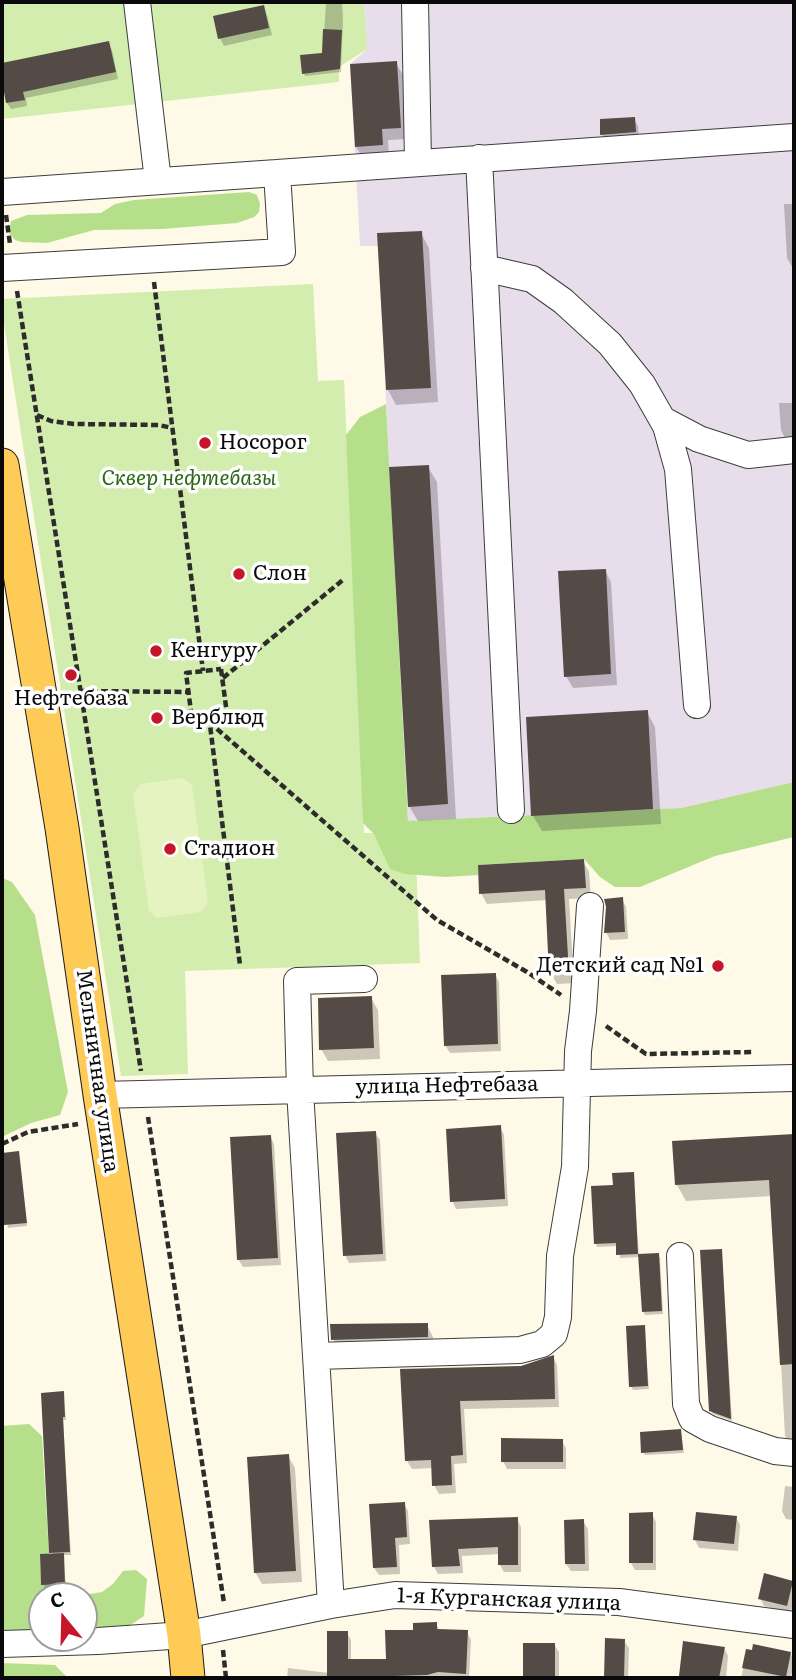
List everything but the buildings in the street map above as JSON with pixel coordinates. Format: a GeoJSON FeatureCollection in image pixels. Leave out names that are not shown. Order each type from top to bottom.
{"type":"FeatureCollection","features":[{"type":"Feature","properties":{"kind":"main road","name":"Мельничная улица"},"geometry":{"type":"LineString","coordinates":[[3,482],[62,828],[102,1107],[184,1635],[188,1678]]}},
{"type":"Feature","properties":{"kind":"street"},"geometry":{"type":"LineString","coordinates":[[136,2],[158,181]]}},
{"type":"Feature","properties":{"kind":"street"},"geometry":{"type":"LineString","coordinates":[[415,2],[418,162]]}},
{"type":"Feature","properties":{"kind":"street"},"geometry":{"type":"LineString","coordinates":[[2,192],[794,137]]}},
{"type":"Feature","properties":{"kind":"street"},"geometry":{"type":"LineString","coordinates":[[479,158],[511,810]]}},
{"type":"Feature","properties":{"kind":"street"},"geometry":{"type":"LineString","coordinates":[[8,268],[282,252],[276,173]]}},
{"type":"Feature","properties":{"kind":"street"},"geometry":{"type":"LineString","coordinates":[[484,268],[533,279],[563,301],[610,344],[642,384],[663,420],[678,469],[697,705]]}},
{"type":"Feature","properties":{"kind":"street"},"geometry":{"type":"LineString","coordinates":[[663,420],[699,439],[748,455],[794,450]]}},
{"type":"Feature","properties":{"kind":"street"},"geometry":{"type":"LineString","coordinates":[[316,1356],[520,1350],[542,1344],[554,1334],[558,1317],[560,1256],[575,1167],[578,1051],[590,906]]}},
{"type":"Feature","properties":{"kind":"street"},"geometry":{"type":"LineString","coordinates":[[331,1605],[300,1090],[297,981],[364,979]]}},
{"type":"Feature","properties":{"kind":"street","name":"улица Нефтебаза"},"geometry":{"type":"LineString","coordinates":[[102,1107],[145,1094],[794,1078]]}},
{"type":"Feature","properties":{"kind":"street"},"geometry":{"type":"LineString","coordinates":[[680,1256],[686,1404],[692,1419],[710,1429],[775,1451],[794,1453]]}},
{"type":"Feature","properties":{"kind":"street","name":"1-я Курганская улица"},"geometry":{"type":"LineString","coordinates":[[2,1644],[184,1635],[395,1595],[619,1602],[794,1625]]}},
{"type":"Feature","properties":{"kind":"path"},"geometry":{"type":"LineString","coordinates":[[2,192],[8,268],[37,415],[228,1626]]}},
{"type":"Feature","properties":{"kind":"path"},"geometry":{"type":"LineString","coordinates":[[151,260],[203,671]]}},
{"type":"Feature","properties":{"kind":"path"},"geometry":{"type":"LineString","coordinates":[[37,415],[51,421],[74,424],[159,425],[172,428]]}},
{"type":"Feature","properties":{"kind":"path"},"geometry":{"type":"LineString","coordinates":[[223,678],[344,579]]}},
{"type":"Feature","properties":{"kind":"path"},"geometry":{"type":"LineString","coordinates":[[221,668],[227,714],[209,719],[192,719],[186,673],[203,671],[221,668]]}},
{"type":"Feature","properties":{"kind":"path"},"geometry":{"type":"LineString","coordinates":[[80,691],[189,692]]}},
{"type":"Feature","properties":{"kind":"path"},"geometry":{"type":"LineString","coordinates":[[209,719],[240,965]]}},
{"type":"Feature","properties":{"kind":"path"},"geometry":{"type":"LineString","coordinates":[[209,719],[437,920],[527,972],[646,1054],[758,1052]]}},
{"type":"Feature","properties":{"kind":"path"},"geometry":{"type":"LineString","coordinates":[[2,1144],[28,1132],[102,1107]]}},
{"type":"Feature","properties":{"kind":"shaded area"},"geometry":{"type":"Polygon","coordinates":[[[364,2],[794,2],[794,782],[681,808],[408,821],[378,246],[360,246],[350,64],[367,49],[364,2]]]}},
{"type":"Feature","properties":{"kind":"green space"},"geometry":{"type":"Polygon","coordinates":[[[2,2],[364,2],[367,49],[339,67],[339,82],[2,119],[2,2]]]}},
{"type":"Feature","properties":{"kind":"green space"},"geometry":{"type":"Polygon","coordinates":[[[249,192],[257,195],[259,212],[254,217],[237,223],[162,229],[94,230],[47,243],[22,242],[15,240],[9,233],[11,221],[27,215],[101,213],[115,204],[134,200],[249,192]]]}},
{"type":"Feature","properties":{"kind":"green space","name":"Сквер нефтебазы"},"geometry":{"type":"Polygon","coordinates":[[[313,284],[318,381],[344,380],[364,833],[415,833],[420,963],[185,971],[188,1074],[121,1076],[2,299],[313,284]]]}},
{"type":"Feature","properties":{"kind":"green space"},"geometry":{"type":"Polygon","coordinates":[[[386,404],[408,821],[681,808],[794,782],[794,837],[715,856],[640,887],[615,887],[600,877],[584,859],[478,865],[478,875],[445,877],[405,874],[390,869],[374,834],[363,823],[346,435],[360,417],[386,404]]]}},
{"type":"Feature","properties":{"kind":"green space","name":"Стадион"},"geometry":{"type":"Polygon","coordinates":[[[183,778],[192,785],[208,903],[201,912],[157,918],[149,911],[133,795],[140,784],[183,778]]]}},
{"type":"Feature","properties":{"kind":"green space"},"geometry":{"type":"Polygon","coordinates":[[[2,878],[12,882],[35,915],[68,1092],[60,1115],[31,1123],[2,1137],[2,878]]]}},
{"type":"Feature","properties":{"kind":"green space"},"geometry":{"type":"Polygon","coordinates":[[[29,1424],[42,1436],[49,1554],[40,1554],[41,1582],[28,1582],[28,1635],[2,1636],[2,1426],[29,1424]]]}},
{"type":"Feature","properties":{"kind":"green space"},"geometry":{"type":"Polygon","coordinates":[[[136,1570],[147,1579],[144,1616],[126,1628],[98,1632],[98,1593],[113,1584],[123,1571],[136,1570]]]}},
{"type":"Feature","properties":{"kind":"green space"},"geometry":{"type":"Polygon","coordinates":[[[2,1663],[55,1665],[68,1678],[2,1678],[2,1663]]]}},
{"type":"Feature","properties":{"kind":"place","name":"Носорог"},"geometry":{"type":"Point","coordinates":[205,443]}},
{"type":"Feature","properties":{"kind":"place","name":"Слон"},"geometry":{"type":"Point","coordinates":[239,574]}},
{"type":"Feature","properties":{"kind":"place","name":"Кенгуру"},"geometry":{"type":"Point","coordinates":[156,651]}},
{"type":"Feature","properties":{"kind":"place","name":"Нефтебаза"},"geometry":{"type":"Point","coordinates":[71,675]}},
{"type":"Feature","properties":{"kind":"place","name":"Верблюд"},"geometry":{"type":"Point","coordinates":[157,718]}},
{"type":"Feature","properties":{"kind":"place","name":"Стадион"},"geometry":{"type":"Point","coordinates":[170,849]}},
{"type":"Feature","properties":{"kind":"place","name":"Детский сад №1"},"geometry":{"type":"Point","coordinates":[718,966]}}]}
